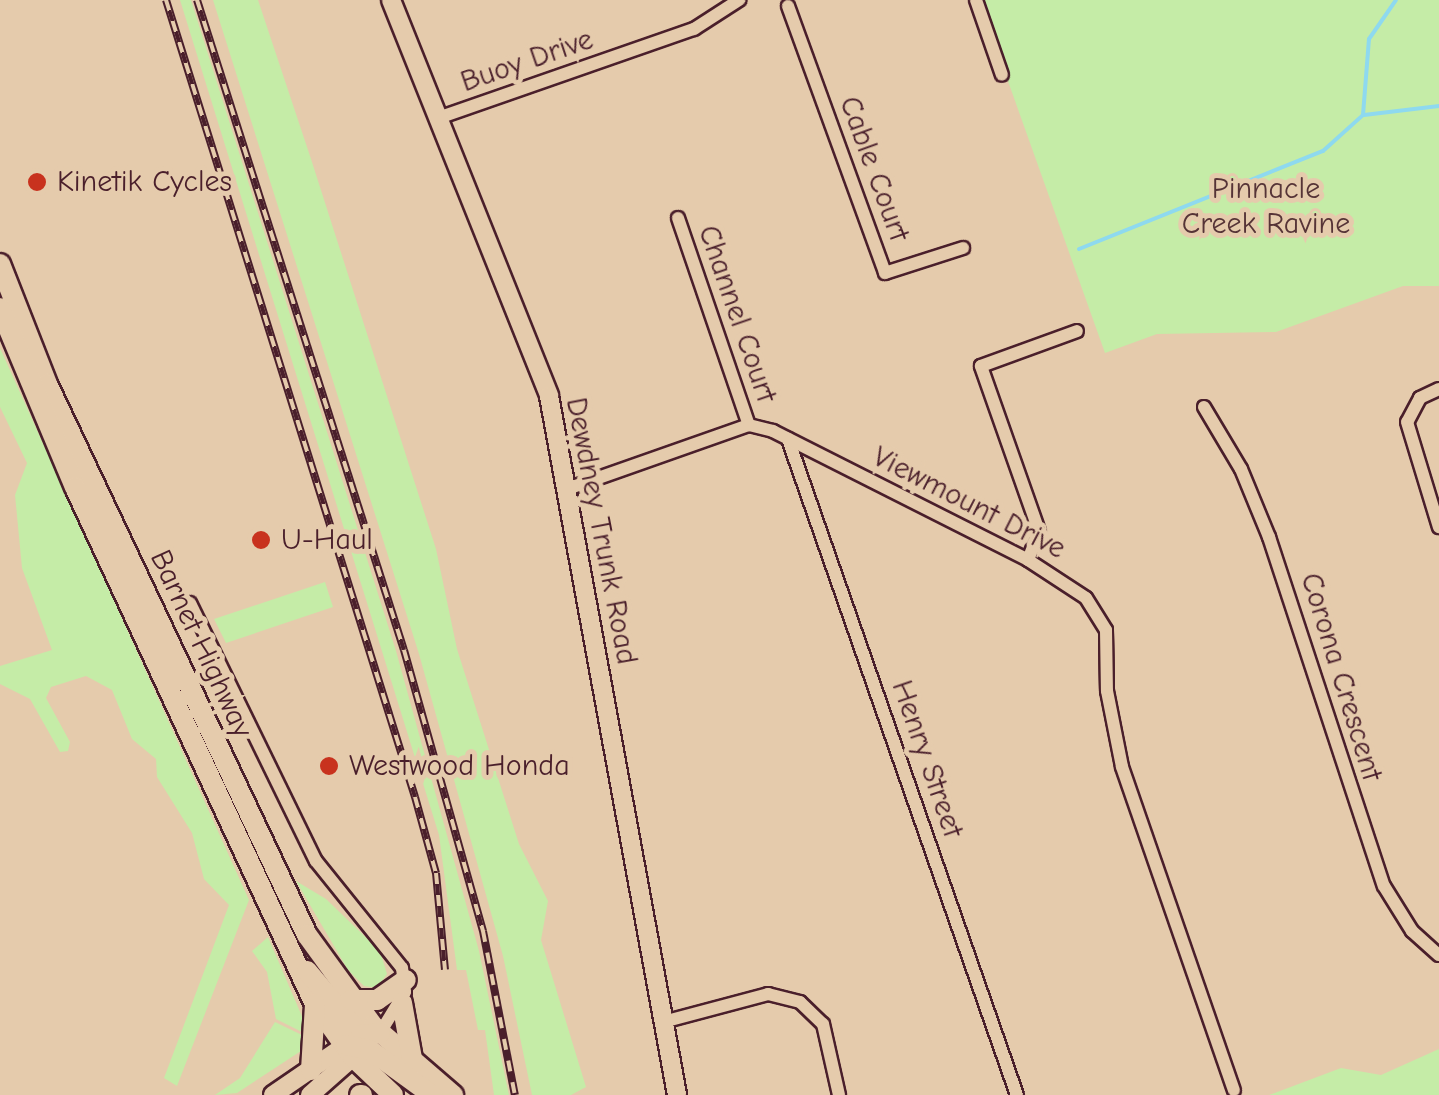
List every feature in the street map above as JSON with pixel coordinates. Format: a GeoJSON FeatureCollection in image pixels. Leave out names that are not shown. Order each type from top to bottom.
{"type":"FeatureCollection","features":[{"type":"Feature","properties":{"kind":"main road","name":"Dewdney Trunk Road"},"geometry":{"type":"LineString","coordinates":[[391,0],[549,396],[678,1095]]}},
{"type":"Feature","properties":{"kind":"main road","name":"Barnet Highway"},"geometry":{"type":"LineString","coordinates":[[0,264],[47,384],[255,830],[307,934],[351,1000],[366,1038]]}},
{"type":"Feature","properties":{"kind":"main road","name":"Barnet Highway"},"geometry":{"type":"LineString","coordinates":[[0,308],[75,487],[316,1004],[366,1038]]}},
{"type":"Feature","properties":{"kind":"main road"},"geometry":{"type":"LineString","coordinates":[[294,958],[366,1038],[432,1095]]}},
{"type":"Feature","properties":{"kind":"main road"},"geometry":{"type":"LineString","coordinates":[[351,1000],[376,1000],[406,980]]}},
{"type":"Feature","properties":{"kind":"main road"},"geometry":{"type":"LineString","coordinates":[[402,1003],[413,1064]]}},
{"type":"Feature","properties":{"kind":"main road"},"geometry":{"type":"LineString","coordinates":[[311,1070],[316,1004]]}},
{"type":"Feature","properties":{"kind":"main road"},"geometry":{"type":"LineString","coordinates":[[366,1038],[413,1064],[454,1095]]}},
{"type":"Feature","properties":{"kind":"main road"},"geometry":{"type":"LineString","coordinates":[[272,1095],[366,1038]]}},
{"type":"Feature","properties":{"kind":"main road"},"geometry":{"type":"LineString","coordinates":[[310,1095],[366,1038]]}},
{"type":"Feature","properties":{"kind":"main road"},"geometry":{"type":"LineString","coordinates":[[366,1038],[393,1095]]}},
{"type":"Feature","properties":{"kind":"street","name":"Buoy Drive"},"geometry":{"type":"LineString","coordinates":[[438,118],[694,29],[739,0]]}},
{"type":"Feature","properties":{"kind":"street"},"geometry":{"type":"LineString","coordinates":[[783,3],[803,0]]}},
{"type":"Feature","properties":{"kind":"street"},"geometry":{"type":"LineString","coordinates":[[976,0],[1002,75]]}},
{"type":"Feature","properties":{"kind":"street","name":"Cable Court"},"geometry":{"type":"LineString","coordinates":[[783,3],[886,273],[963,248]]}},
{"type":"Feature","properties":{"kind":"street","name":"Channel Court"},"geometry":{"type":"LineString","coordinates":[[678,218],[749,425]]}},
{"type":"Feature","properties":{"kind":"street"},"geometry":{"type":"LineString","coordinates":[[1028,560],[1038,531],[981,366],[1077,331]]}},
{"type":"Feature","properties":{"kind":"street"},"geometry":{"type":"LineString","coordinates":[[1439,388],[1420,398],[1407,422],[1439,527]]}},
{"type":"Feature","properties":{"kind":"street","name":"Corona Crescent"},"geometry":{"type":"LineString","coordinates":[[1204,407],[1241,468],[1270,537],[1384,886],[1412,931],[1439,956]]}},
{"type":"Feature","properties":{"kind":"street"},"geometry":{"type":"LineString","coordinates":[[567,489],[749,425]]}},
{"type":"Feature","properties":{"kind":"street","name":"Viewmount Drive"},"geometry":{"type":"LineString","coordinates":[[749,425],[788,439],[1028,560],[1086,598],[1106,630],[1106,690],[1122,766],[1234,1090]]}},
{"type":"Feature","properties":{"kind":"street","name":"Henry Street"},"geometry":{"type":"LineString","coordinates":[[788,439],[1017,1095]]}},
{"type":"Feature","properties":{"kind":"street"},"geometry":{"type":"LineString","coordinates":[[190,604],[316,861],[386,944],[406,980],[402,1003],[366,1038]]}},
{"type":"Feature","properties":{"kind":"street"},"geometry":{"type":"LineString","coordinates":[[663,1022],[768,994],[800,1002],[823,1024],[838,1095]]}},
{"type":"Feature","properties":{"kind":"green space"},"geometry":{"type":"Polygon","coordinates":[[[180,0],[191,0],[396,651],[479,951],[509,1095],[494,1095],[485,1030],[478,1030],[466,970],[457,970],[439,835],[180,0]]]}},
{"type":"Feature","properties":{"kind":"green space"},"geometry":{"type":"Polygon","coordinates":[[[213,0],[258,0],[311,159],[436,549],[457,649],[519,844],[548,901],[541,940],[586,1087],[571,1095],[532,1095],[503,956],[419,654],[213,0]]]}},
{"type":"Feature","properties":{"kind":"green space","name":"Pinnacle Creek Ravine"},"geometry":{"type":"Polygon","coordinates":[[[979,0],[1439,0],[1439,286],[1403,286],[1276,332],[1157,334],[1105,353],[979,0]]]}},
{"type":"Feature","properties":{"kind":"green space"},"geometry":{"type":"Polygon","coordinates":[[[0,348],[249,900],[177,1086],[164,1078],[229,905],[204,879],[192,833],[157,777],[156,759],[132,739],[112,690],[86,676],[51,687],[46,698],[70,742],[68,751],[60,752],[30,699],[0,684],[0,666],[52,650],[22,568],[15,495],[27,463],[0,407],[0,348]]]}},
{"type":"Feature","properties":{"kind":"green space"},"geometry":{"type":"Polygon","coordinates":[[[325,582],[333,607],[226,643],[214,619],[325,582]]]}},
{"type":"Feature","properties":{"kind":"green space"},"geometry":{"type":"Polygon","coordinates":[[[296,881],[326,899],[380,951],[387,974],[377,988],[364,986],[348,970],[296,881]]]}},
{"type":"Feature","properties":{"kind":"green space"},"geometry":{"type":"Polygon","coordinates":[[[268,937],[306,1034],[276,1019],[267,972],[252,951],[268,937]]]}},
{"type":"Feature","properties":{"kind":"green space"},"geometry":{"type":"Polygon","coordinates":[[[275,1022],[306,1037],[301,1051],[237,1093],[215,1095],[240,1078],[275,1022]]]}},
{"type":"Feature","properties":{"kind":"green space"},"geometry":{"type":"Polygon","coordinates":[[[1439,1049],[1439,1095],[1269,1095],[1341,1068],[1381,1075],[1439,1049]]]}},
{"type":"Feature","properties":{"kind":"waterway"},"geometry":{"type":"LineString","coordinates":[[1079,249],[1323,151],[1363,115],[1369,39],[1396,0]]}},
{"type":"Feature","properties":{"kind":"waterway"},"geometry":{"type":"LineString","coordinates":[[1364,115],[1439,106]]}},
{"type":"Feature","properties":{"kind":"railway"},"geometry":{"type":"LineString","coordinates":[[166,0],[415,797],[436,873],[445,970]]}},
{"type":"Feature","properties":{"kind":"railway"},"geometry":{"type":"LineString","coordinates":[[197,0],[404,650],[483,931],[515,1095]]}},
{"type":"Feature","properties":{"kind":"place","name":"Kinetik Cycles"},"geometry":{"type":"Point","coordinates":[37,182]}},
{"type":"Feature","properties":{"kind":"place","name":"U-Haul"},"geometry":{"type":"Point","coordinates":[261,540]}},
{"type":"Feature","properties":{"kind":"place","name":"Westwood Honda"},"geometry":{"type":"Point","coordinates":[329,766]}}]}
